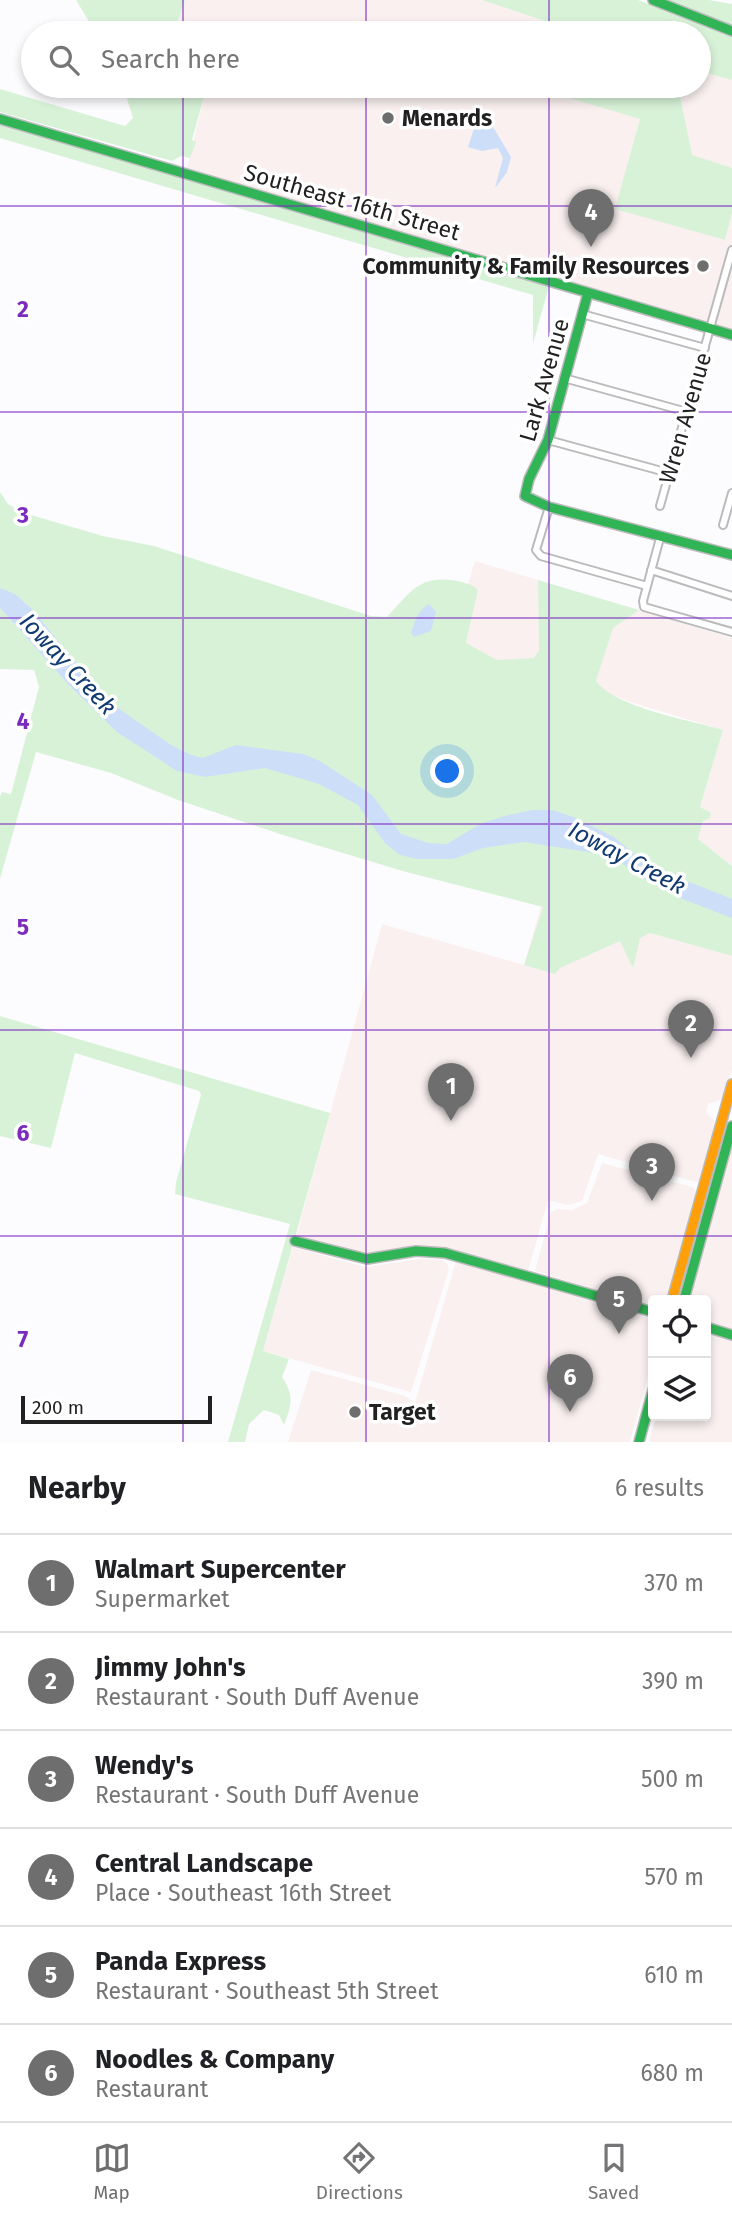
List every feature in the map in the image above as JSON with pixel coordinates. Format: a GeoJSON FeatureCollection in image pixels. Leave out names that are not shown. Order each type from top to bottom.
{"type":"FeatureCollection","features":[{"type":"Feature","properties":{"kind":"main road"},"geometry":{"type":"LineString","coordinates":[[653,0],[707,21]]}},
{"type":"Feature","properties":{"kind":"main road"},"geometry":{"type":"LineString","coordinates":[[711,23],[732,31]]}},
{"type":"Feature","properties":{"kind":"main road","name":"Southeast 16th Street"},"geometry":{"type":"LineString","coordinates":[[0,119],[732,335]]}},
{"type":"Feature","properties":{"kind":"main road","name":"Lark Avenue"},"geometry":{"type":"LineString","coordinates":[[549,507],[525,496],[529,472],[542,457],[548,440],[588,293]]}},
{"type":"Feature","properties":{"kind":"main road"},"geometry":{"type":"LineString","coordinates":[[549,507],[732,555]]}},
{"type":"Feature","properties":{"kind":"main road"},"geometry":{"type":"LineString","coordinates":[[673,1295],[732,1084]]}},
{"type":"Feature","properties":{"kind":"main road"},"geometry":{"type":"LineString","coordinates":[[685,1295],[732,1126]]}},
{"type":"Feature","properties":{"kind":"main road"},"geometry":{"type":"LineString","coordinates":[[295,1241],[367,1259],[416,1251],[445,1253],[648,1311]]}},
{"type":"Feature","properties":{"kind":"main road"},"geometry":{"type":"LineString","coordinates":[[711,1329],[732,1335]]}},
{"type":"Feature","properties":{"kind":"main road"},"geometry":{"type":"LineString","coordinates":[[639,1442],[648,1409]]}},
{"type":"Feature","properties":{"kind":"street","name":"Wren Avenue"},"geometry":{"type":"LineString","coordinates":[[660,506],[732,250]]}},
{"type":"Feature","properties":{"kind":"street"},"geometry":{"type":"LineString","coordinates":[[582,314],[705,348]]}},
{"type":"Feature","properties":{"kind":"street"},"geometry":{"type":"LineString","coordinates":[[564,377],[687,412]]}},
{"type":"Feature","properties":{"kind":"street"},"geometry":{"type":"LineString","coordinates":[[548,440],[669,474]]}},
{"type":"Feature","properties":{"kind":"street"},"geometry":{"type":"LineString","coordinates":[[723,525],[732,493]]}},
{"type":"Feature","properties":{"kind":"street"},"geometry":{"type":"LineString","coordinates":[[549,507],[536,550],[541,556],[647,586]]}},
{"type":"Feature","properties":{"kind":"street"},"geometry":{"type":"LineString","coordinates":[[660,538],[644,607],[732,632]]}},
{"type":"Feature","properties":{"kind":"street"},"geometry":{"type":"LineString","coordinates":[[651,570],[732,596]]}},
{"type":"Feature","properties":{"kind":"shaded area"},"geometry":{"type":"Polygon","coordinates":[[[185,0],[482,0],[545,21],[178,21],[185,0]]]}},
{"type":"Feature","properties":{"kind":"shaded area"},"geometry":{"type":"Polygon","coordinates":[[[711,74],[732,80],[732,168],[692,156],[680,98],[711,98],[711,74]]]}},
{"type":"Feature","properties":{"kind":"shaded area"},"geometry":{"type":"Polygon","coordinates":[[[204,98],[571,98],[640,118],[616,209],[725,240],[732,213],[732,329],[187,168],[204,98]]]}},
{"type":"Feature","properties":{"kind":"shaded area"},"geometry":{"type":"Polygon","coordinates":[[[475,561],[538,580],[539,650],[535,658],[497,661],[466,644],[478,590],[468,584],[475,561]]]}},
{"type":"Feature","properties":{"kind":"shaded area"},"geometry":{"type":"Polygon","coordinates":[[[639,610],[732,638],[732,866],[698,839],[703,821],[700,808],[723,730],[604,692],[596,681],[613,627],[639,610]]]}},
{"type":"Feature","properties":{"kind":"shaded area"},"geometry":{"type":"Polygon","coordinates":[[[548,882],[650,933],[732,956],[732,1070],[723,1099],[708,1104],[706,1113],[713,1119],[716,1128],[701,1180],[696,1182],[598,1154],[582,1201],[568,1205],[548,1200],[527,1275],[577,1290],[576,1297],[648,1318],[648,1375],[630,1442],[288,1442],[311,1370],[405,1396],[415,1403],[457,1257],[445,1253],[380,1258],[295,1241],[382,924],[524,965],[548,882]]]}},
{"type":"Feature","properties":{"kind":"shaded area"},"geometry":{"type":"Polygon","coordinates":[[[732,1141],[732,1329],[711,1323],[711,1295],[689,1295],[732,1141]]]}},
{"type":"Feature","properties":{"kind":"shaded area"},"geometry":{"type":"Polygon","coordinates":[[[602,1163],[692,1187],[698,1192],[669,1295],[648,1295],[648,1305],[535,1271],[551,1212],[557,1209],[572,1210],[587,1203],[602,1163]]]}},
{"type":"Feature","properties":{"kind":"shaded area"},"geometry":{"type":"Polygon","coordinates":[[[293,1247],[365,1267],[420,1259],[442,1260],[447,1264],[449,1269],[411,1392],[263,1351],[293,1247]]]}},
{"type":"Feature","properties":{"kind":"shaded area"},"geometry":{"type":"Polygon","coordinates":[[[711,1335],[732,1341],[732,1442],[649,1442],[655,1421],[711,1421],[711,1335]]]}},
{"type":"Feature","properties":{"kind":"green space"},"geometry":{"type":"Polygon","coordinates":[[[76,0],[185,0],[178,21],[89,21],[76,0]]]}},
{"type":"Feature","properties":{"kind":"green space"},"geometry":{"type":"Polygon","coordinates":[[[482,0],[638,0],[693,21],[545,21],[482,0]]]}},
{"type":"Feature","properties":{"kind":"green space"},"geometry":{"type":"Polygon","coordinates":[[[662,0],[709,0],[732,4],[732,27],[662,0]]]}},
{"type":"Feature","properties":{"kind":"green space"},"geometry":{"type":"Polygon","coordinates":[[[711,28],[732,36],[732,80],[711,74],[711,28]]]}},
{"type":"Feature","properties":{"kind":"green space"},"geometry":{"type":"Polygon","coordinates":[[[0,89],[21,95],[21,98],[30,98],[125,126],[133,118],[127,98],[204,98],[192,140],[196,142],[190,158],[181,156],[172,161],[0,112],[0,89]]]}},
{"type":"Feature","properties":{"kind":"green space"},"geometry":{"type":"Polygon","coordinates":[[[569,98],[680,98],[692,155],[732,168],[732,213],[725,240],[615,209],[640,119],[569,98]]]}},
{"type":"Feature","properties":{"kind":"green space"},"geometry":{"type":"Polygon","coordinates":[[[0,124],[549,286],[533,344],[533,295],[0,138],[0,124]]]}},
{"type":"Feature","properties":{"kind":"green space"},"geometry":{"type":"Polygon","coordinates":[[[0,492],[8,504],[24,513],[103,536],[154,546],[371,616],[387,617],[410,593],[425,583],[444,580],[466,583],[478,590],[466,643],[497,660],[534,658],[539,650],[538,580],[639,610],[613,628],[596,681],[620,699],[636,706],[723,730],[700,807],[711,813],[710,818],[703,821],[698,839],[732,866],[732,956],[650,933],[640,938],[633,968],[620,941],[560,968],[555,974],[524,965],[543,907],[406,872],[283,835],[178,800],[111,773],[36,752],[0,879],[0,797],[2,792],[11,794],[39,687],[34,670],[0,669],[0,608],[53,667],[60,643],[25,602],[0,588],[0,492]]]}},
{"type":"Feature","properties":{"kind":"green space"},"geometry":{"type":"Polygon","coordinates":[[[0,1016],[330,1113],[263,1351],[289,1359],[282,1377],[290,1400],[284,1425],[279,1415],[264,1410],[249,1424],[245,1442],[228,1442],[290,1224],[175,1194],[201,1095],[199,1091],[75,1053],[51,1148],[0,1136],[0,1016]]]}},
{"type":"Feature","properties":{"kind":"water"},"geometry":{"type":"Polygon","coordinates":[[[481,107],[511,157],[507,172],[495,188],[503,158],[498,148],[482,151],[468,147],[481,107]]]}},
{"type":"Feature","properties":{"kind":"water","name":"Ioway Creek"},"geometry":{"type":"Polygon","coordinates":[[[0,588],[15,594],[31,608],[108,701],[171,745],[191,755],[203,758],[236,745],[303,754],[320,761],[372,795],[401,834],[428,843],[447,844],[480,824],[505,816],[532,810],[553,810],[614,837],[640,859],[659,870],[732,899],[732,918],[680,898],[670,890],[642,878],[615,858],[601,854],[524,842],[483,848],[453,859],[417,859],[400,855],[385,843],[358,805],[319,784],[265,768],[205,777],[177,771],[117,732],[68,684],[0,608],[0,588]]]}},
{"type":"Feature","properties":{"kind":"water"},"geometry":{"type":"Polygon","coordinates":[[[429,604],[436,612],[431,631],[414,637],[411,633],[416,620],[422,609],[429,604]]]}},
{"type":"Feature","properties":{"kind":"traffic: fast"},"geometry":{"type":"LineString","coordinates":[[653,0],[707,21]]}},
{"type":"Feature","properties":{"kind":"traffic: fast"},"geometry":{"type":"LineString","coordinates":[[711,23],[732,31]]}},
{"type":"Feature","properties":{"kind":"traffic: fast"},"geometry":{"type":"LineString","coordinates":[[0,119],[732,335]]}},
{"type":"Feature","properties":{"kind":"traffic: fast"},"geometry":{"type":"LineString","coordinates":[[588,293],[548,440],[529,479],[525,496],[549,507],[732,555]]}},
{"type":"Feature","properties":{"kind":"traffic: fast"},"geometry":{"type":"LineString","coordinates":[[685,1295],[732,1126]]}},
{"type":"Feature","properties":{"kind":"traffic: fast"},"geometry":{"type":"LineString","coordinates":[[295,1241],[367,1259],[416,1251],[445,1253],[648,1311]]}},
{"type":"Feature","properties":{"kind":"traffic: fast"},"geometry":{"type":"LineString","coordinates":[[711,1329],[732,1335]]}},
{"type":"Feature","properties":{"kind":"traffic: fast"},"geometry":{"type":"LineString","coordinates":[[639,1442],[648,1409]]}},
{"type":"Feature","properties":{"kind":"traffic: slow"},"geometry":{"type":"LineString","coordinates":[[673,1295],[732,1084]]}},
{"type":"Feature","properties":{"kind":"place","name":"Menards"},"geometry":{"type":"Point","coordinates":[388,118]}},
{"type":"Feature","properties":{"kind":"place","name":"Central Landscape"},"geometry":{"type":"Point","coordinates":[591,247]}},
{"type":"Feature","properties":{"kind":"place","name":"Community & Family Resources"},"geometry":{"type":"Point","coordinates":[703,266]}},
{"type":"Feature","properties":{"kind":"place","name":"Jimmy John's"},"geometry":{"type":"Point","coordinates":[691,1058]}},
{"type":"Feature","properties":{"kind":"place","name":"Walmart Supercenter"},"geometry":{"type":"Point","coordinates":[451,1121]}},
{"type":"Feature","properties":{"kind":"place","name":"Wendy's"},"geometry":{"type":"Point","coordinates":[652,1201]}},
{"type":"Feature","properties":{"kind":"place","name":"Panda Express"},"geometry":{"type":"Point","coordinates":[619,1334]}},
{"type":"Feature","properties":{"kind":"place","name":"Target"},"geometry":{"type":"Point","coordinates":[355,1412]}},
{"type":"Feature","properties":{"kind":"place","name":"Noodles & Company"},"geometry":{"type":"Point","coordinates":[570,1412]}}]}
